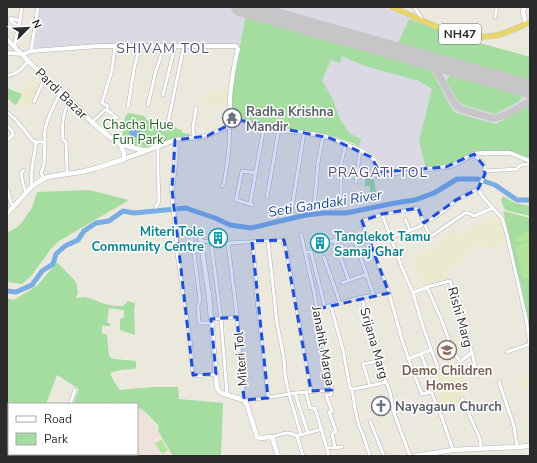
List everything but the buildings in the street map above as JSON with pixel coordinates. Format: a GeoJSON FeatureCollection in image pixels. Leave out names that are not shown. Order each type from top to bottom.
{"type":"FeatureCollection","features":[{"type":"Feature","properties":{"kind":"highway","name":"NH47"},"geometry":{"type":"LineString","coordinates":[[392,7],[450,32],[469,36],[500,34],[514,30],[528,23]]}},
{"type":"Feature","properties":{"kind":"main road"},"geometry":{"type":"LineString","coordinates":[[524,7],[523,14],[528,23]]}},
{"type":"Feature","properties":{"kind":"main road","name":"Pardi Bazar"},"geometry":{"type":"LineString","coordinates":[[7,39],[92,122],[113,139],[120,144],[141,150],[148,150]]}},
{"type":"Feature","properties":{"kind":"main road"},"geometry":{"type":"LineString","coordinates":[[7,214],[32,186],[39,181],[52,176],[97,168],[175,140],[176,155],[172,182],[176,231],[191,231],[198,233],[201,241]]}},
{"type":"Feature","properties":{"kind":"main road"},"geometry":{"type":"LineString","coordinates":[[120,144],[124,153],[124,159]]}},
{"type":"Feature","properties":{"kind":"main road","name":"Miteri Tol"},"geometry":{"type":"LineString","coordinates":[[201,241],[211,321],[217,388],[221,393],[227,395]]}},
{"type":"Feature","properties":{"kind":"main road"},"geometry":{"type":"LineString","coordinates":[[227,395],[244,400]]}},
{"type":"Feature","properties":{"kind":"main road","name":"Miteri Tol"},"geometry":{"type":"LineString","coordinates":[[244,400],[257,437],[272,437]]}},
{"type":"Feature","properties":{"kind":"main road"},"geometry":{"type":"LineString","coordinates":[[272,437],[278,456]]}},
{"type":"Feature","properties":{"kind":"main road"},"geometry":{"type":"LineString","coordinates":[[415,456],[453,450],[517,448],[530,446]]}},
{"type":"Feature","properties":{"kind":"street"},"geometry":{"type":"LineString","coordinates":[[15,47],[22,7]]}},
{"type":"Feature","properties":{"kind":"street"},"geometry":{"type":"LineString","coordinates":[[31,51],[38,7]]}},
{"type":"Feature","properties":{"kind":"street"},"geometry":{"type":"LineString","coordinates":[[414,7],[423,21]]}},
{"type":"Feature","properties":{"kind":"street"},"geometry":{"type":"LineString","coordinates":[[495,17],[496,7]]}},
{"type":"Feature","properties":{"kind":"street"},"geometry":{"type":"LineString","coordinates":[[19,27],[10,20],[11,18],[20,21]]}},
{"type":"Feature","properties":{"kind":"street"},"geometry":{"type":"LineString","coordinates":[[7,54],[21,54],[31,51],[92,46],[237,47],[231,88],[228,156],[224,184],[222,186]]}},
{"type":"Feature","properties":{"kind":"street"},"geometry":{"type":"LineString","coordinates":[[92,122],[106,110],[108,106],[102,103],[112,70],[114,46]]}},
{"type":"Feature","properties":{"kind":"street"},"geometry":{"type":"LineString","coordinates":[[128,107],[138,46]]}},
{"type":"Feature","properties":{"kind":"street"},"geometry":{"type":"LineString","coordinates":[[148,105],[163,46]]}},
{"type":"Feature","properties":{"kind":"street"},"geometry":{"type":"LineString","coordinates":[[163,95],[175,46]]}},
{"type":"Feature","properties":{"kind":"street"},"geometry":{"type":"LineString","coordinates":[[168,122],[184,46]]}},
{"type":"Feature","properties":{"kind":"street"},"geometry":{"type":"LineString","coordinates":[[7,76],[17,73],[28,61]]}},
{"type":"Feature","properties":{"kind":"street"},"geometry":{"type":"LineString","coordinates":[[34,102],[45,77]]}},
{"type":"Feature","properties":{"kind":"street"},"geometry":{"type":"LineString","coordinates":[[39,181],[43,177],[41,173],[44,165],[44,137],[47,120],[61,91]]}},
{"type":"Feature","properties":{"kind":"street"},"geometry":{"type":"LineString","coordinates":[[66,174],[66,142],[63,140],[63,122],[66,108],[71,101]]}},
{"type":"Feature","properties":{"kind":"street"},"geometry":{"type":"LineString","coordinates":[[194,138],[193,127],[196,108]]}},
{"type":"Feature","properties":{"kind":"street"},"geometry":{"type":"LineString","coordinates":[[106,110],[117,118]]}},
{"type":"Feature","properties":{"kind":"street"},"geometry":{"type":"LineString","coordinates":[[230,110],[239,120],[264,127],[323,136],[346,144],[360,150],[374,160],[381,172],[389,174],[446,167],[464,160],[474,154],[482,153],[510,153],[530,160]]}},
{"type":"Feature","properties":{"kind":"street"},"geometry":{"type":"LineString","coordinates":[[7,112],[16,120],[33,141],[45,142]]}},
{"type":"Feature","properties":{"kind":"street"},"geometry":{"type":"LineString","coordinates":[[175,140],[207,136],[239,120]]}},
{"type":"Feature","properties":{"kind":"street"},"geometry":{"type":"LineString","coordinates":[[7,126],[14,133],[13,136],[7,140]]}},
{"type":"Feature","properties":{"kind":"street"},"geometry":{"type":"LineString","coordinates":[[256,173],[242,171],[236,200],[251,204],[264,127]]}},
{"type":"Feature","properties":{"kind":"street"},"geometry":{"type":"LineString","coordinates":[[267,197],[279,129]]}},
{"type":"Feature","properties":{"kind":"street"},"geometry":{"type":"LineString","coordinates":[[292,207],[304,132]]}},
{"type":"Feature","properties":{"kind":"street"},"geometry":{"type":"LineString","coordinates":[[314,208],[318,163],[323,136]]}},
{"type":"Feature","properties":{"kind":"street"},"geometry":{"type":"LineString","coordinates":[[32,186],[31,174],[36,142]]}},
{"type":"Feature","properties":{"kind":"street"},"geometry":{"type":"LineString","coordinates":[[341,196],[341,163],[346,144]]}},
{"type":"Feature","properties":{"kind":"street"},"geometry":{"type":"LineString","coordinates":[[156,207],[159,201],[158,146]]}},
{"type":"Feature","properties":{"kind":"street"},"geometry":{"type":"LineString","coordinates":[[356,182],[360,150]]}},
{"type":"Feature","properties":{"kind":"street"},"geometry":{"type":"LineString","coordinates":[[390,237],[419,227],[444,211],[456,200],[477,189],[485,171],[482,163],[475,157],[474,154]]}},
{"type":"Feature","properties":{"kind":"street"},"geometry":{"type":"LineString","coordinates":[[485,171],[516,169],[520,165],[530,164]]}},
{"type":"Feature","properties":{"kind":"street"},"geometry":{"type":"LineString","coordinates":[[24,170],[21,173],[26,193]]}},
{"type":"Feature","properties":{"kind":"street"},"geometry":{"type":"LineString","coordinates":[[7,188],[11,203],[14,206]]}},
{"type":"Feature","properties":{"kind":"street"},"geometry":{"type":"LineString","coordinates":[[477,189],[502,218],[526,318],[530,345],[507,352]]}},
{"type":"Feature","properties":{"kind":"street"},"geometry":{"type":"LineString","coordinates":[[453,450],[433,396],[431,392],[422,394],[408,359],[389,293],[362,222],[382,214],[417,208],[430,237],[465,213],[469,213],[474,216],[493,208]]}},
{"type":"Feature","properties":{"kind":"street"},"geometry":{"type":"LineString","coordinates":[[382,214],[413,293],[424,330],[438,368]]}},
{"type":"Feature","properties":{"kind":"street"},"geometry":{"type":"LineString","coordinates":[[406,219],[410,230]]}},
{"type":"Feature","properties":{"kind":"street"},"geometry":{"type":"LineString","coordinates":[[176,231],[177,253],[190,338],[192,374],[195,376],[216,374]]}},
{"type":"Feature","properties":{"kind":"street"},"geometry":{"type":"LineString","coordinates":[[191,231],[200,300],[198,306],[199,323],[221,318],[237,317]]}},
{"type":"Feature","properties":{"kind":"street"},"geometry":{"type":"LineString","coordinates":[[330,242],[352,233],[374,296]]}},
{"type":"Feature","properties":{"kind":"street","name":"Janahit Marga"},"geometry":{"type":"LineString","coordinates":[[301,234],[332,390],[331,395],[326,395],[332,411],[329,412],[336,431],[332,434],[335,447]]}},
{"type":"Feature","properties":{"kind":"street"},"geometry":{"type":"LineString","coordinates":[[201,241],[228,243],[283,240],[286,248],[311,391]]}},
{"type":"Feature","properties":{"kind":"street"},"geometry":{"type":"LineString","coordinates":[[334,240],[349,281]]}},
{"type":"Feature","properties":{"kind":"street"},"geometry":{"type":"LineString","coordinates":[[268,241],[277,322],[289,394],[303,456]]}},
{"type":"Feature","properties":{"kind":"street","name":"Miteri Tol"},"geometry":{"type":"LineString","coordinates":[[211,242],[221,318],[227,395]]}},
{"type":"Feature","properties":{"kind":"street"},"geometry":{"type":"LineString","coordinates":[[252,242],[268,398]]}},
{"type":"Feature","properties":{"kind":"street","name":"Miteri Tol"},"geometry":{"type":"LineString","coordinates":[[228,243],[237,317],[244,400]]}},
{"type":"Feature","properties":{"kind":"street"},"geometry":{"type":"LineString","coordinates":[[305,252],[312,252],[325,307]]}},
{"type":"Feature","properties":{"kind":"street"},"geometry":{"type":"LineString","coordinates":[[324,257],[340,303]]}},
{"type":"Feature","properties":{"kind":"street"},"geometry":{"type":"LineString","coordinates":[[342,283],[367,274]]}},
{"type":"Feature","properties":{"kind":"street","name":"Rishi Marg"},"geometry":{"type":"LineString","coordinates":[[413,293],[427,287],[450,280],[472,352],[460,362],[451,346],[427,287]]}},
{"type":"Feature","properties":{"kind":"street"},"geometry":{"type":"LineString","coordinates":[[317,309],[362,297],[389,293]]}},
{"type":"Feature","properties":{"kind":"street","name":"Srijana Marg"},"geometry":{"type":"LineString","coordinates":[[362,297],[370,336],[391,398],[394,413],[410,456]]}},
{"type":"Feature","properties":{"kind":"street"},"geometry":{"type":"LineString","coordinates":[[331,306],[343,350],[350,388],[352,389],[354,409],[370,456]]}},
{"type":"Feature","properties":{"kind":"street"},"geometry":{"type":"LineString","coordinates":[[408,359],[431,350]]}},
{"type":"Feature","properties":{"kind":"street"},"geometry":{"type":"LineString","coordinates":[[472,352],[477,377]]}},
{"type":"Feature","properties":{"kind":"street"},"geometry":{"type":"LineString","coordinates":[[421,354],[427,370]]}},
{"type":"Feature","properties":{"kind":"street"},"geometry":{"type":"LineString","coordinates":[[370,386],[364,364],[378,361]]}},
{"type":"Feature","properties":{"kind":"street"},"geometry":{"type":"LineString","coordinates":[[352,389],[386,382]]}},
{"type":"Feature","properties":{"kind":"street"},"geometry":{"type":"LineString","coordinates":[[499,382],[514,426],[517,448]]}},
{"type":"Feature","properties":{"kind":"street"},"geometry":{"type":"LineString","coordinates":[[70,403],[75,390]]}},
{"type":"Feature","properties":{"kind":"street"},"geometry":{"type":"LineString","coordinates":[[244,400],[268,398],[311,391],[332,390]]}},
{"type":"Feature","properties":{"kind":"street"},"geometry":{"type":"LineString","coordinates":[[306,392],[310,408],[315,408],[329,456]]}},
{"type":"Feature","properties":{"kind":"street"},"geometry":{"type":"LineString","coordinates":[[295,393],[308,433]]}},
{"type":"Feature","properties":{"kind":"street"},"geometry":{"type":"LineString","coordinates":[[462,398],[480,439],[482,448]]}},
{"type":"Feature","properties":{"kind":"street"},"geometry":{"type":"LineString","coordinates":[[370,421],[384,456]]}},
{"type":"Feature","properties":{"kind":"street"},"geometry":{"type":"LineString","coordinates":[[272,437],[286,432],[299,435],[322,429]]}},
{"type":"Feature","properties":{"kind":"street"},"geometry":{"type":"LineString","coordinates":[[327,448],[342,447]]}},
{"type":"Feature","properties":{"kind":"highlighted area"},"geometry":{"type":"Polygon","coordinates":[[[239,120],[330,138],[371,157],[380,172],[446,167],[474,154],[484,166],[485,174],[478,189],[456,200],[424,223],[418,208],[382,214],[362,221],[389,293],[317,309],[332,390],[311,391],[284,240],[252,241],[268,398],[244,400],[237,317],[211,319],[216,374],[193,375],[172,190],[175,140],[207,136],[239,120]]]}},
{"type":"Feature","properties":{"kind":"shaded area"},"geometry":{"type":"Polygon","coordinates":[[[40,7],[382,7],[448,34],[530,57],[530,159],[511,152],[477,151],[446,166],[387,171],[375,156],[353,143],[326,134],[262,125],[237,116],[240,48],[237,45],[89,44],[35,49],[40,7]]]}},
{"type":"Feature","properties":{"kind":"shaded area"},"geometry":{"type":"Polygon","coordinates":[[[29,79],[41,83],[31,109],[18,105],[29,79]]]}},
{"type":"Feature","properties":{"kind":"shaded area"},"geometry":{"type":"Polygon","coordinates":[[[207,90],[228,90],[229,107],[205,105],[207,90]]]}},
{"type":"Feature","properties":{"kind":"shaded area"},"geometry":{"type":"Polygon","coordinates":[[[500,215],[507,245],[484,249],[481,243],[477,245],[458,265],[448,271],[451,279],[423,286],[413,257],[440,245],[454,229],[460,236],[477,225],[500,215]]]}},
{"type":"Feature","properties":{"kind":"shaded area"},"geometry":{"type":"Polygon","coordinates":[[[456,361],[466,392],[462,405],[441,414],[435,397],[443,394],[435,370],[456,361]]]}},
{"type":"Feature","properties":{"kind":"shaded area"},"geometry":{"type":"Polygon","coordinates":[[[530,374],[530,387],[523,388],[519,381],[523,377],[530,374]]]}},
{"type":"Feature","properties":{"kind":"shaded area"},"geometry":{"type":"Polygon","coordinates":[[[138,406],[157,431],[172,456],[57,456],[138,455],[138,406]]]}},
{"type":"Feature","properties":{"kind":"green space"},"geometry":{"type":"Polygon","coordinates":[[[246,15],[431,70],[452,109],[456,113],[495,124],[530,105],[530,159],[511,152],[477,151],[446,166],[426,168],[419,141],[432,89],[419,81],[365,66],[342,56],[340,63],[331,60],[322,80],[332,98],[340,119],[349,133],[361,139],[359,146],[326,134],[269,127],[242,118],[233,111],[231,102],[232,89],[246,15]]]}},
{"type":"Feature","properties":{"kind":"green space"},"geometry":{"type":"Polygon","coordinates":[[[409,19],[448,34],[530,57],[530,83],[397,45],[409,19]]]}},
{"type":"Feature","properties":{"kind":"green space"},"geometry":{"type":"Polygon","coordinates":[[[453,74],[518,92],[521,96],[520,100],[495,114],[463,105],[459,102],[447,82],[448,77],[453,74]]]}},
{"type":"Feature","properties":{"kind":"green space"},"geometry":{"type":"Polygon","coordinates":[[[7,83],[9,89],[22,94],[15,105],[7,98],[7,83]]]}},
{"type":"Feature","properties":{"kind":"green space","name":"Chacha Hue Fun Park"},"geometry":{"type":"Polygon","coordinates":[[[129,113],[144,116],[147,120],[163,123],[181,130],[183,133],[190,134],[191,136],[172,139],[146,147],[126,144],[123,138],[123,130],[126,115],[129,113]]]}},
{"type":"Feature","properties":{"kind":"green space"},"geometry":{"type":"Polygon","coordinates":[[[365,178],[374,179],[376,192],[370,194],[370,186],[365,186],[365,178]]]}},
{"type":"Feature","properties":{"kind":"green space"},"geometry":{"type":"Polygon","coordinates":[[[89,190],[129,200],[59,241],[51,249],[32,275],[22,284],[7,282],[7,233],[19,226],[32,208],[37,192],[89,190]]]}},
{"type":"Feature","properties":{"kind":"green space"},"geometry":{"type":"Polygon","coordinates":[[[503,196],[515,203],[530,206],[530,216],[505,210],[501,200],[503,196]]]}},
{"type":"Feature","properties":{"kind":"green space"},"geometry":{"type":"Polygon","coordinates":[[[503,211],[530,218],[530,332],[521,285],[503,211]]]}},
{"type":"Feature","properties":{"kind":"green space"},"geometry":{"type":"Polygon","coordinates":[[[526,231],[530,232],[530,238],[522,242],[514,241],[516,238],[526,231]]]}},
{"type":"Feature","properties":{"kind":"green space"},"geometry":{"type":"Polygon","coordinates":[[[530,242],[530,278],[523,279],[515,245],[530,242]]]}},
{"type":"Feature","properties":{"kind":"green space"},"geometry":{"type":"Polygon","coordinates":[[[57,262],[76,282],[78,292],[76,298],[86,297],[115,306],[123,306],[128,301],[135,303],[135,335],[120,330],[120,319],[124,317],[124,310],[109,308],[107,323],[110,323],[110,326],[102,326],[102,334],[107,334],[109,356],[113,359],[136,361],[135,369],[121,370],[110,373],[113,380],[120,390],[153,387],[178,387],[179,399],[223,403],[221,456],[173,456],[158,431],[159,426],[146,412],[138,407],[138,403],[73,403],[79,389],[57,375],[46,403],[8,403],[8,455],[20,455],[7,456],[7,298],[14,300],[38,285],[57,262]]]}},
{"type":"Feature","properties":{"kind":"green space"},"geometry":{"type":"Polygon","coordinates":[[[162,440],[168,450],[162,454],[155,443],[162,440]]]}},
{"type":"Feature","properties":{"kind":"water"},"geometry":{"type":"Polygon","coordinates":[[[133,124],[136,129],[140,130],[140,135],[133,138],[129,132],[131,129],[130,126],[133,124]]]}},
{"type":"Feature","properties":{"kind":"waterway","name":"Seti Gandaki River"},"geometry":{"type":"LineString","coordinates":[[7,291],[16,292],[32,285],[42,271],[53,264],[56,254],[65,246],[78,240],[84,231],[96,223],[109,221],[123,211],[134,213],[186,208],[230,225],[251,228],[306,215],[346,213],[415,200],[434,193],[457,179],[478,179],[495,185],[517,200],[530,200]]}},
{"type":"Feature","properties":{"kind":"taxiway"},"geometry":{"type":"LineString","coordinates":[[427,60],[433,65],[455,104],[461,109],[496,118],[511,112],[530,101]]}},
{"type":"Feature","properties":{"kind":"runway"},"geometry":{"type":"LineString","coordinates":[[240,7],[530,89]]}},
{"type":"Feature","properties":{"kind":"place","name":"Radha Krishna Mandir"},"geometry":{"type":"Point","coordinates":[232,118]}},
{"type":"Feature","properties":{"kind":"place","name":"Miteri Tole Community Centre"},"geometry":{"type":"Point","coordinates":[218,238]}},
{"type":"Feature","properties":{"kind":"place","name":"Tanglekot Tamu Samaj Ghar"},"geometry":{"type":"Point","coordinates":[320,243]}},
{"type":"Feature","properties":{"kind":"place","name":"Demo Children Homes"},"geometry":{"type":"Point","coordinates":[447,350]}},
{"type":"Feature","properties":{"kind":"place","name":"Nayagaun Church"},"geometry":{"type":"Point","coordinates":[381,406]}},
{"type":"Feature","properties":{"kind":"district","name":"SHIVAM TOL"},"geometry":{"type":"Point","coordinates":[163,48]}},
{"type":"Feature","properties":{"kind":"district","name":"PRAGATI TOL"},"geometry":{"type":"Point","coordinates":[378,172]}}]}
